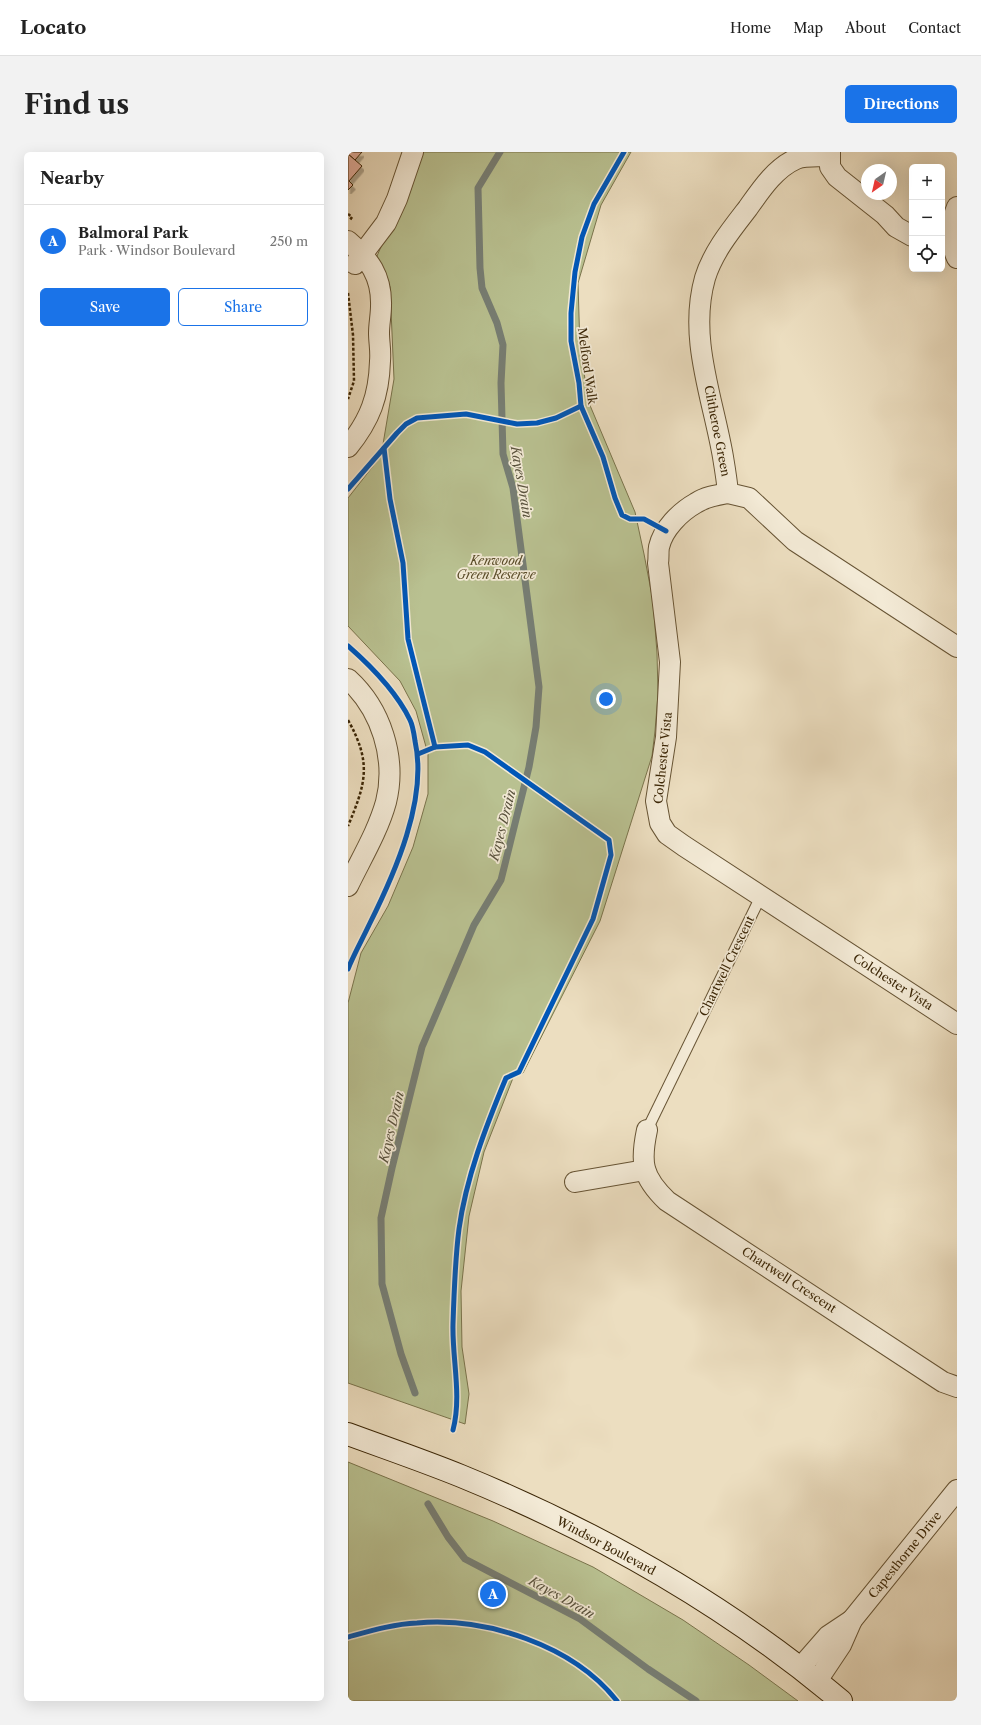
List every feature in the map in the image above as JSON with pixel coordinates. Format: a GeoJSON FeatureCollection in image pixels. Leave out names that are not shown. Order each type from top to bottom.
{"type":"FeatureCollection","features":[{"type":"Feature","properties":{"kind":"street"},"geometry":{"type":"LineString","coordinates":[[355,258],[386,223],[397,199],[413,152]]}},
{"type":"Feature","properties":{"kind":"street"},"geometry":{"type":"LineString","coordinates":[[829,154],[830,167],[837,177],[886,215],[896,227],[909,234]]}},
{"type":"Feature","properties":{"kind":"street","name":"Clitheroe Green"},"geometry":{"type":"LineString","coordinates":[[829,154],[797,158],[780,169],[757,195],[722,243],[706,278],[701,297],[699,332],[701,353],[723,457],[728,493],[749,498],[795,541],[957,647]]}},
{"type":"Feature","properties":{"kind":"street"},"geometry":{"type":"LineString","coordinates":[[957,207],[953,218],[951,234],[957,258]]}},
{"type":"Feature","properties":{"kind":"street"},"geometry":{"type":"LineString","coordinates":[[886,215],[909,222]]}},
{"type":"Feature","properties":{"kind":"street"},"geometry":{"type":"LineString","coordinates":[[348,241],[355,258]]}},
{"type":"Feature","properties":{"kind":"street"},"geometry":{"type":"LineString","coordinates":[[348,447],[372,410],[376,396],[380,366],[379,334],[382,304],[380,289],[376,274],[370,262],[355,258]]}},
{"type":"Feature","properties":{"kind":"street","name":"Colchester Vista"},"geometry":{"type":"LineString","coordinates":[[728,493],[710,496],[696,502],[676,519],[666,531],[659,547],[658,563],[670,662],[666,737],[656,801],[660,823],[667,834],[684,846],[957,1024]]}},
{"type":"Feature","properties":{"kind":"street"},"geometry":{"type":"LineString","coordinates":[[348,679],[362,693],[379,720],[384,734],[389,768],[386,802],[348,886]]}},
{"type":"Feature","properties":{"kind":"street","name":"Chartwell Crescent"},"geometry":{"type":"LineString","coordinates":[[647,1130],[642,1152],[645,1170],[652,1187],[667,1201],[950,1384],[957,1398]]}},
{"type":"Feature","properties":{"kind":"street"},"geometry":{"type":"LineString","coordinates":[[575,1182],[645,1170]]}},
{"type":"Feature","properties":{"kind":"street","name":"Windsor Boulevard"},"geometry":{"type":"LineString","coordinates":[[348,1434],[462,1476],[566,1523],[675,1583],[732,1619],[775,1648],[841,1701]]}},
{"type":"Feature","properties":{"kind":"street","name":"Capesthorne Drive"},"geometry":{"type":"LineString","coordinates":[[817,1681],[842,1645],[852,1620],[957,1490]]}},
{"type":"Feature","properties":{"kind":"street","name":"Capesthorne Drive"},"geometry":{"type":"LineString","coordinates":[[800,1668],[828,1636],[852,1620]]}},
{"type":"Feature","properties":{"kind":"lane","name":"Chartwell Crescent"},"geometry":{"type":"LineString","coordinates":[[647,1130],[761,896]]}},
{"type":"Feature","properties":{"kind":"path"},"geometry":{"type":"LineString","coordinates":[[348,293],[354,380],[348,399]]}},
{"type":"Feature","properties":{"kind":"path"},"geometry":{"type":"LineString","coordinates":[[348,720],[355,732],[363,755],[364,776],[360,795],[348,826]]}},
{"type":"Feature","properties":{"kind":"green space","name":"Kenwood Green Reserve"},"geometry":{"type":"Polygon","coordinates":[[[422,152],[631,152],[601,205],[578,283],[580,349],[589,403],[635,512],[653,601],[657,653],[658,694],[652,756],[600,921],[523,1073],[513,1078],[484,1152],[469,1216],[461,1291],[462,1347],[469,1394],[465,1424],[348,1383],[348,1003],[361,953],[388,906],[413,847],[428,794],[428,754],[416,711],[400,681],[348,626],[348,498],[381,456],[394,379],[390,287],[377,256],[422,152]]]}},
{"type":"Feature","properties":{"kind":"green space"},"geometry":{"type":"Polygon","coordinates":[[[348,1462],[493,1521],[593,1567],[683,1620],[749,1665],[798,1701],[348,1701],[348,1462]]]}},
{"type":"Feature","properties":{"kind":"building"},"geometry":{"type":"Polygon","coordinates":[[[348,152],[362,152],[355,160],[348,154],[348,152]]]}},
{"type":"Feature","properties":{"kind":"building"},"geometry":{"type":"Polygon","coordinates":[[[348,154],[362,166],[349,181],[353,185],[348,190],[348,154]]]}},
{"type":"Feature","properties":{"kind":"waterway","name":"Kayes Drain"},"geometry":{"type":"LineString","coordinates":[[415,1393],[401,1354],[382,1284],[381,1218],[422,1047],[474,925],[501,880],[529,767],[536,727],[539,687],[513,488],[503,454],[501,383],[503,345],[497,323],[482,288],[480,268],[478,188],[500,152]]}},
{"type":"Feature","properties":{"kind":"waterway","name":"Kayes Drain"},"geometry":{"type":"LineString","coordinates":[[428,1504],[448,1537],[465,1559],[580,1619],[648,1669],[696,1701]]}},
{"type":"Feature","properties":{"kind":"cycle path","name":"Melford Walk"},"geometry":{"type":"LineString","coordinates":[[624,152],[594,204],[582,237],[575,272],[571,313],[571,341],[579,383],[581,406],[603,457],[615,498],[622,515],[630,519],[644,519],[666,531]]}},
{"type":"Feature","properties":{"kind":"cycle path","name":"Melford Walk"},"geometry":{"type":"LineString","coordinates":[[348,489],[397,433],[406,424],[417,418],[466,414],[517,424],[537,423],[556,418],[581,406]]}},
{"type":"Feature","properties":{"kind":"cycle path"},"geometry":{"type":"LineString","coordinates":[[384,448],[390,499],[403,563],[408,639],[435,747]]}},
{"type":"Feature","properties":{"kind":"cycle path"},"geometry":{"type":"LineString","coordinates":[[348,646],[383,680],[391,689],[404,709],[413,727],[418,763],[417,787],[407,835],[379,905],[348,969]]}},
{"type":"Feature","properties":{"kind":"cycle path"},"geometry":{"type":"LineString","coordinates":[[418,754],[435,747],[468,745],[485,752],[609,840],[611,855],[593,919],[519,1072],[506,1078],[484,1133],[466,1191],[459,1229],[453,1312],[453,1337],[457,1390],[456,1417],[453,1430]]}},
{"type":"Feature","properties":{"kind":"cycle path"},"geometry":{"type":"LineString","coordinates":[[348,1637],[390,1626],[417,1623],[444,1622],[499,1630],[553,1650],[577,1664],[599,1681],[617,1701]]}},
{"type":"Feature","properties":{"kind":"place","name":"Balmoral Park"},"geometry":{"type":"Point","coordinates":[493,1594]}}]}
